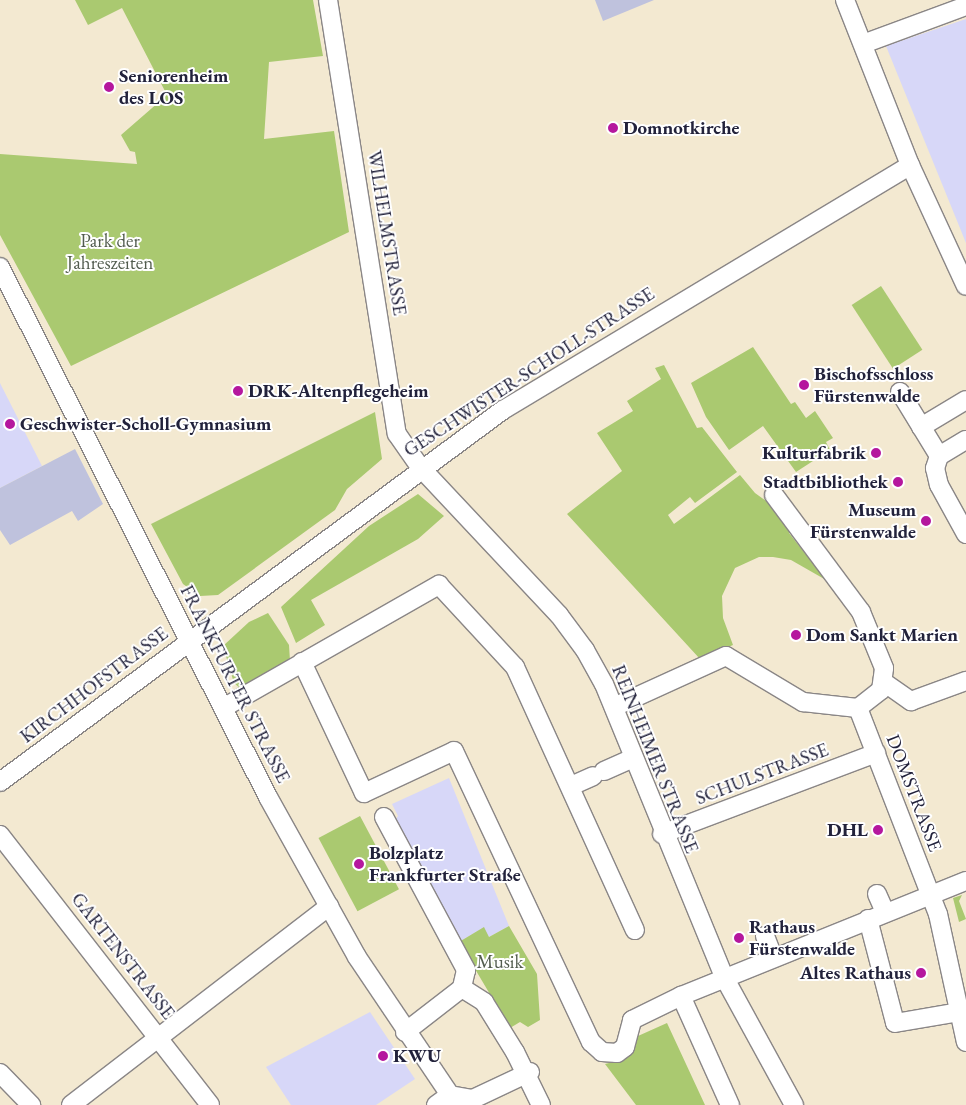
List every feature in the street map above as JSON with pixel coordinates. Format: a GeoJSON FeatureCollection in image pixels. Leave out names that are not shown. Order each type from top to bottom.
{"type":"FeatureCollection","features":[{"type":"Feature","properties":{"kind":"street","name":"WILHELMSTRASSE"},"geometry":{"type":"LineString","coordinates":[[328,0],[397,434],[420,466]]}},
{"type":"Feature","properties":{"kind":"street"},"geometry":{"type":"LineString","coordinates":[[845,0],[910,165],[966,286]]}},
{"type":"Feature","properties":{"kind":"street"},"geometry":{"type":"LineString","coordinates":[[863,44],[966,6]]}},
{"type":"Feature","properties":{"kind":"street","name":"GESCHWISTER-SCHOLL-STRASSE"},"geometry":{"type":"LineString","coordinates":[[189,640],[420,466],[642,323],[910,165]]}},
{"type":"Feature","properties":{"kind":"street","name":"FRANKFURTER STRASSE"},"geometry":{"type":"LineString","coordinates":[[0,267],[223,708],[329,906],[447,1102]]}},
{"type":"Feature","properties":{"kind":"street"},"geometry":{"type":"LineString","coordinates":[[900,392],[939,456]]}},
{"type":"Feature","properties":{"kind":"street"},"geometry":{"type":"LineString","coordinates":[[922,427],[966,400]]}},
{"type":"Feature","properties":{"kind":"street"},"geometry":{"type":"LineString","coordinates":[[966,440],[939,456],[935,468],[939,485],[966,534]]}},
{"type":"Feature","properties":{"kind":"street","name":"REINHEIMER STRASSE"},"geometry":{"type":"LineString","coordinates":[[420,466],[560,615],[585,650],[614,707],[662,834],[724,977],[794,1105]]}},
{"type":"Feature","properties":{"kind":"street"},"geometry":{"type":"LineString","coordinates":[[774,495],[861,612],[881,656],[885,682],[911,702],[966,681]]}},
{"type":"Feature","properties":{"kind":"street"},"geometry":{"type":"LineString","coordinates":[[223,708],[438,585],[515,667],[571,786],[635,930]]}},
{"type":"Feature","properties":{"kind":"street","name":"KIRCHHOFSTRASSE"},"geometry":{"type":"LineString","coordinates":[[0,782],[189,640]]}},
{"type":"Feature","properties":{"kind":"street"},"geometry":{"type":"LineString","coordinates":[[614,707],[697,671],[726,656],[735,658],[803,702],[858,708],[885,682]]}},
{"type":"Feature","properties":{"kind":"street"},"geometry":{"type":"LineString","coordinates":[[302,662],[364,792],[454,751],[591,1042],[602,1052],[618,1052],[626,1047],[632,1020],[681,996],[930,893],[966,881]]}},
{"type":"Feature","properties":{"kind":"street","name":"DOMSTRASSE"},"geometry":{"type":"LineString","coordinates":[[858,708],[930,893],[966,1042]]}},
{"type":"Feature","properties":{"kind":"street","name":"SCHULSTRASSE"},"geometry":{"type":"LineString","coordinates":[[662,834],[876,753]]}},
{"type":"Feature","properties":{"kind":"street"},"geometry":{"type":"LineString","coordinates":[[571,786],[633,758]]}},
{"type":"Feature","properties":{"kind":"street"},"geometry":{"type":"LineString","coordinates":[[384,817],[466,970],[462,988],[406,1032]]}},
{"type":"Feature","properties":{"kind":"street","name":"GARTENSTRASSE"},"geometry":{"type":"LineString","coordinates":[[0,835],[158,1035],[210,1105]]}},
{"type":"Feature","properties":{"kind":"street"},"geometry":{"type":"LineString","coordinates":[[877,894],[885,912]]}},
{"type":"Feature","properties":{"kind":"street"},"geometry":{"type":"LineString","coordinates":[[71,1105],[158,1035],[329,906]]}},
{"type":"Feature","properties":{"kind":"street"},"geometry":{"type":"LineString","coordinates":[[868,919],[895,1027],[960,1012]]}},
{"type":"Feature","properties":{"kind":"street"},"geometry":{"type":"LineString","coordinates":[[765,936],[773,957]]}},
{"type":"Feature","properties":{"kind":"street"},"geometry":{"type":"LineString","coordinates":[[462,988],[484,1002],[528,1073],[540,1105]]}},
{"type":"Feature","properties":{"kind":"street"},"geometry":{"type":"LineString","coordinates":[[681,996],[730,1105]]}},
{"type":"Feature","properties":{"kind":"street"},"geometry":{"type":"LineString","coordinates":[[447,1102],[473,1099],[528,1073]]}},
{"type":"Feature","properties":{"kind":"street"},"geometry":{"type":"LineString","coordinates":[[0,1074],[31,1105]]}},
{"type":"Feature","properties":{"kind":"shaded area"},"geometry":{"type":"Polygon","coordinates":[[[595,0],[654,0],[603,21],[595,0]]]}},
{"type":"Feature","properties":{"kind":"shaded area"},"geometry":{"type":"Polygon","coordinates":[[[966,19],[966,243],[886,46],[966,19]]]}},
{"type":"Feature","properties":{"kind":"shaded area","name":"Geschwister-Scholl-Gymnasium"},"geometry":{"type":"Polygon","coordinates":[[[0,383],[42,466],[0,488],[0,383]]]}},
{"type":"Feature","properties":{"kind":"shaded area"},"geometry":{"type":"Polygon","coordinates":[[[75,449],[103,504],[78,521],[72,511],[10,545],[0,530],[0,488],[75,449]]]}},
{"type":"Feature","properties":{"kind":"shaded area"},"geometry":{"type":"Polygon","coordinates":[[[449,778],[509,926],[489,937],[483,928],[459,942],[395,820],[398,816],[392,804],[449,778]]]}},
{"type":"Feature","properties":{"kind":"shaded area"},"geometry":{"type":"Polygon","coordinates":[[[370,1012],[415,1079],[376,1105],[291,1105],[266,1067],[370,1012]]]}},
{"type":"Feature","properties":{"kind":"green space","name":"Park der Jahreszeiten"},"geometry":{"type":"Polygon","coordinates":[[[75,0],[313,0],[323,56],[269,62],[264,139],[334,131],[349,232],[71,366],[0,235],[0,154],[137,164],[135,152],[130,151],[121,135],[167,95],[122,8],[88,25],[75,0]]]}},
{"type":"Feature","properties":{"kind":"green space"},"geometry":{"type":"Polygon","coordinates":[[[881,286],[922,350],[893,369],[852,305],[881,286]]]}},
{"type":"Feature","properties":{"kind":"green space"},"geometry":{"type":"Polygon","coordinates":[[[753,347],[791,404],[795,402],[806,418],[815,411],[833,438],[826,442],[830,450],[796,472],[763,426],[729,450],[706,417],[691,383],[753,347]]]}},
{"type":"Feature","properties":{"kind":"green space"},"geometry":{"type":"Polygon","coordinates":[[[664,365],[697,428],[702,427],[737,472],[695,503],[690,497],[668,515],[674,524],[740,475],[755,493],[783,513],[795,529],[789,533],[826,580],[791,560],[773,557],[759,557],[735,568],[722,596],[723,618],[733,645],[700,659],[567,514],[622,471],[597,433],[633,411],[627,401],[661,379],[655,368],[664,365]]]}},
{"type":"Feature","properties":{"kind":"green space"},"geometry":{"type":"Polygon","coordinates":[[[375,412],[382,459],[347,489],[335,510],[218,595],[200,596],[183,584],[151,524],[375,412]]]}},
{"type":"Feature","properties":{"kind":"green space"},"geometry":{"type":"Polygon","coordinates":[[[418,494],[444,516],[418,539],[311,600],[325,625],[296,643],[281,607],[369,526],[418,494]]]}},
{"type":"Feature","properties":{"kind":"green space"},"geometry":{"type":"Polygon","coordinates":[[[268,613],[289,645],[290,661],[242,690],[234,683],[223,646],[249,622],[268,613]]]}},
{"type":"Feature","properties":{"kind":"green space","name":"Bolzplatz Frankfurter Straße"},"geometry":{"type":"Polygon","coordinates":[[[360,816],[399,889],[357,911],[319,838],[360,816]]]}},
{"type":"Feature","properties":{"kind":"green space"},"geometry":{"type":"Polygon","coordinates":[[[962,895],[959,901],[966,919],[959,922],[953,898],[962,895]]]}},
{"type":"Feature","properties":{"kind":"green space","name":"Musik"},"geometry":{"type":"Polygon","coordinates":[[[509,926],[537,974],[540,1020],[528,1027],[520,1022],[510,1028],[459,942],[484,927],[489,937],[509,926]]]}},
{"type":"Feature","properties":{"kind":"green space"},"geometry":{"type":"Polygon","coordinates":[[[667,1023],[705,1105],[636,1105],[605,1064],[617,1061],[638,1036],[667,1023]]]}},
{"type":"Feature","properties":{"kind":"place","name":"Seniorenheim des LOS"},"geometry":{"type":"Point","coordinates":[109,87]}},
{"type":"Feature","properties":{"kind":"place","name":"Domnotkirche"},"geometry":{"type":"Point","coordinates":[613,128]}},
{"type":"Feature","properties":{"kind":"place","name":"Bischofsschloss Fürstenwalde"},"geometry":{"type":"Point","coordinates":[804,385]}},
{"type":"Feature","properties":{"kind":"place","name":"DRK-Altenpflegeheim"},"geometry":{"type":"Point","coordinates":[238,391]}},
{"type":"Feature","properties":{"kind":"place","name":"Geschwister-Scholl-Gymnasium"},"geometry":{"type":"Point","coordinates":[10,424]}},
{"type":"Feature","properties":{"kind":"place","name":"Kulturfabrik"},"geometry":{"type":"Point","coordinates":[876,453]}},
{"type":"Feature","properties":{"kind":"place","name":"Stadtbibliothek"},"geometry":{"type":"Point","coordinates":[898,482]}},
{"type":"Feature","properties":{"kind":"place","name":"Museum Fürstenwalde"},"geometry":{"type":"Point","coordinates":[926,521]}},
{"type":"Feature","properties":{"kind":"place","name":"Dom Sankt Marien"},"geometry":{"type":"Point","coordinates":[796,635]}},
{"type":"Feature","properties":{"kind":"place","name":"DHL"},"geometry":{"type":"Point","coordinates":[878,830]}},
{"type":"Feature","properties":{"kind":"place","name":"Bolzplatz Frankfurter Straße"},"geometry":{"type":"Point","coordinates":[359,864]}},
{"type":"Feature","properties":{"kind":"place","name":"Rathaus Fürstenwalde"},"geometry":{"type":"Point","coordinates":[739,938]}},
{"type":"Feature","properties":{"kind":"place","name":"Altes Rathaus"},"geometry":{"type":"Point","coordinates":[921,973]}},
{"type":"Feature","properties":{"kind":"place","name":"KWU"},"geometry":{"type":"Point","coordinates":[383,1056]}}]}
